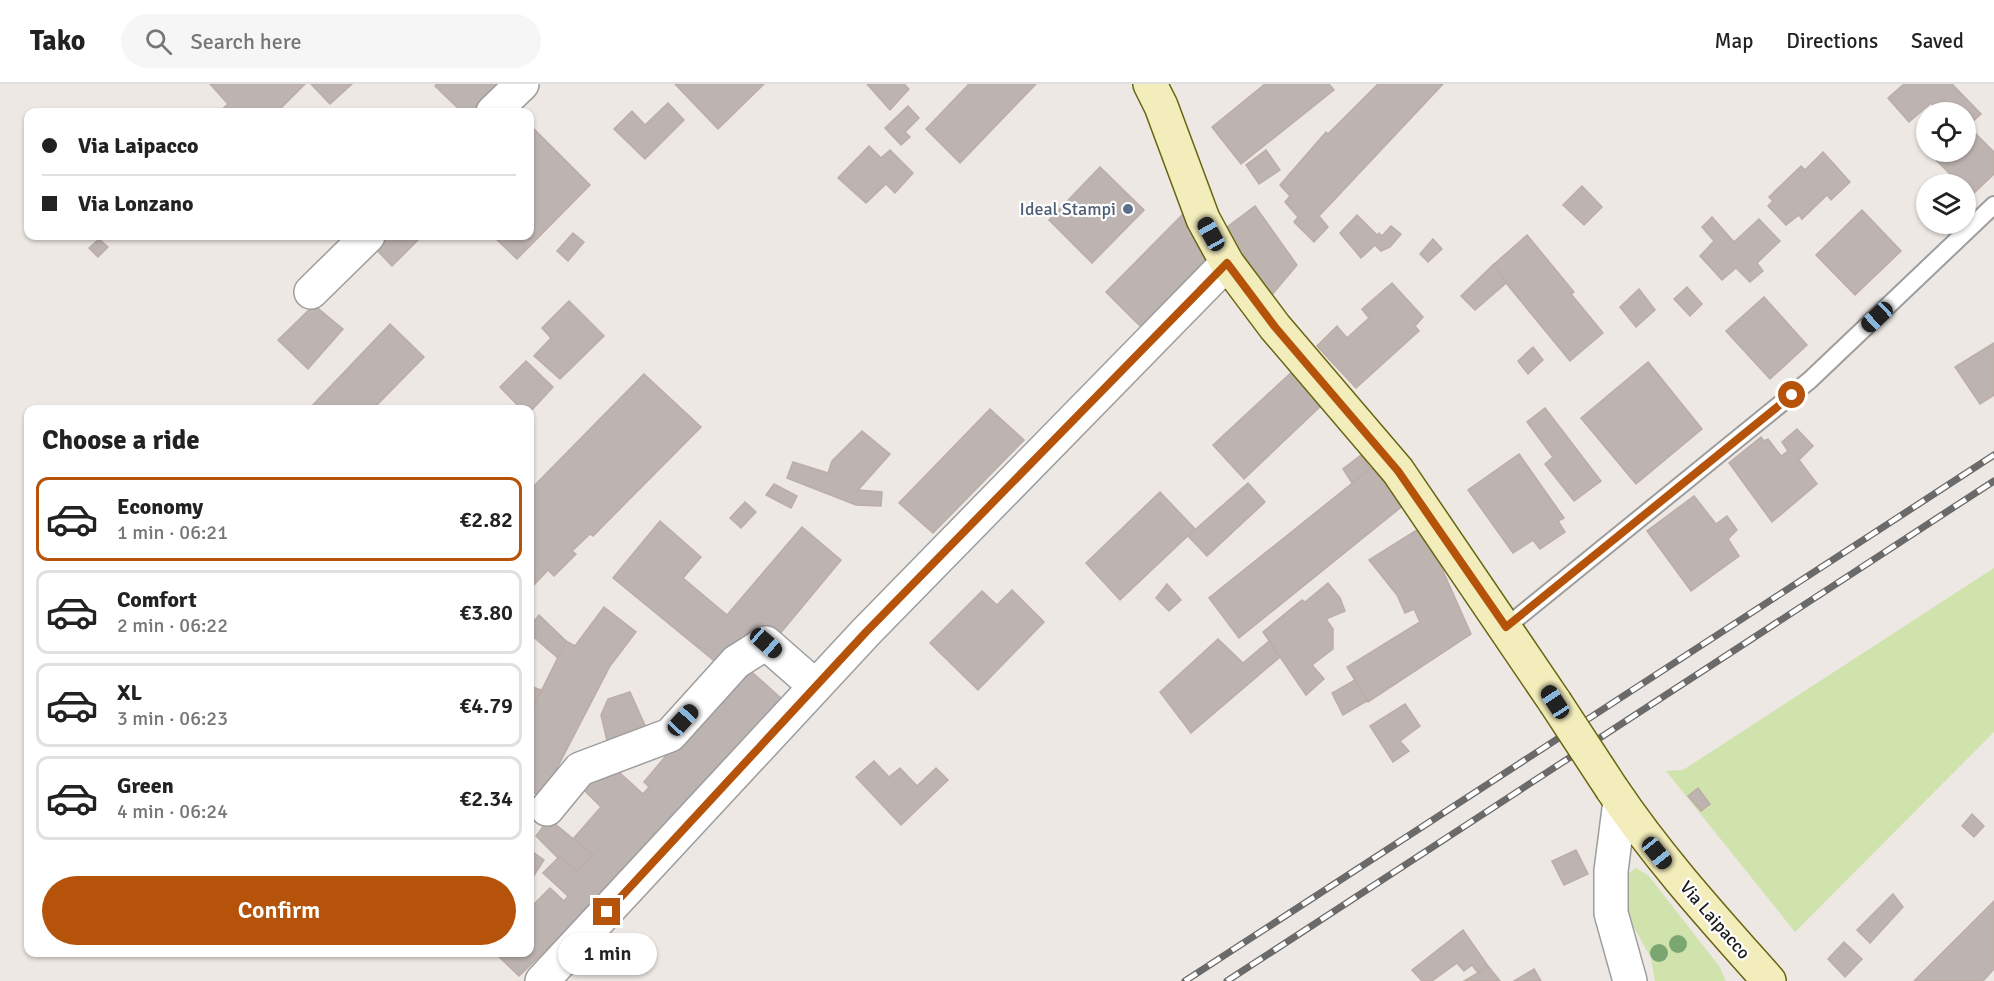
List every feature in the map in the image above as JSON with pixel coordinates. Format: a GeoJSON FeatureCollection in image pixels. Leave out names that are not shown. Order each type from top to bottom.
{"type":"FeatureCollection","features":[{"type":"Feature","properties":{"kind":"street"},"geometry":{"type":"LineString","coordinates":[[497,108],[522,84]]}},
{"type":"Feature","properties":{"kind":"street","name":"Via Laipacco"},"geometry":{"type":"LineString","coordinates":[[1157,92],[1203,219],[1227,263],[1275,327],[1398,471],[1506,627],[1616,795],[1657,853],[1769,981]]}},
{"type":"Feature","properties":{"kind":"street"},"geometry":{"type":"LineString","coordinates":[[312,292],[364,240]]}},
{"type":"Feature","properties":{"kind":"street"},"geometry":{"type":"LineString","coordinates":[[542,981],[866,632],[1227,263]]}},
{"type":"Feature","properties":{"kind":"street"},"geometry":{"type":"LineString","coordinates":[[547,809],[580,769],[670,735],[736,662],[766,643],[815,686]]}},
{"type":"Feature","properties":{"kind":"street"},"geometry":{"type":"LineString","coordinates":[[1616,795],[1611,913],[1630,981]]}},
{"type":"Feature","properties":{"kind":"lane"},"geometry":{"type":"LineString","coordinates":[[1506,627],[1810,380],[1994,205]]}},
{"type":"Feature","properties":{"kind":"green space"},"geometry":{"type":"Polygon","coordinates":[[[1994,568],[1994,732],[1795,932],[1666,771],[1683,770],[1994,568]]]}},
{"type":"Feature","properties":{"kind":"green space"},"geometry":{"type":"Polygon","coordinates":[[[1636,868],[1648,875],[1719,966],[1726,981],[1655,981],[1651,958],[1623,908],[1626,875],[1636,868]]]}},
{"type":"Feature","properties":{"kind":"building"},"geometry":{"type":"Polygon","coordinates":[[[210,84],[305,84],[281,108],[224,108],[228,104],[210,84]]]}},
{"type":"Feature","properties":{"kind":"building"},"geometry":{"type":"Polygon","coordinates":[[[311,84],[352,84],[330,104],[311,84]]]}},
{"type":"Feature","properties":{"kind":"building"},"geometry":{"type":"Polygon","coordinates":[[[437,84],[506,84],[482,108],[458,108],[435,86],[437,84]]]}},
{"type":"Feature","properties":{"kind":"building"},"geometry":{"type":"Polygon","coordinates":[[[675,84],[764,84],[718,129],[675,84]]]}},
{"type":"Feature","properties":{"kind":"building"},"geometry":{"type":"Polygon","coordinates":[[[867,84],[904,84],[909,89],[890,110],[867,84]]]}},
{"type":"Feature","properties":{"kind":"building"},"geometry":{"type":"Polygon","coordinates":[[[969,84],[1036,84],[960,163],[926,129],[969,84]]]}},
{"type":"Feature","properties":{"kind":"building"},"geometry":{"type":"Polygon","coordinates":[[[1265,84],[1329,84],[1334,90],[1241,164],[1212,127],[1265,84]]]}},
{"type":"Feature","properties":{"kind":"building"},"geometry":{"type":"Polygon","coordinates":[[[1378,84],[1443,84],[1319,216],[1328,227],[1314,242],[1294,222],[1298,217],[1285,202],[1290,196],[1280,185],[1326,132],[1328,134],[1378,84]]]}},
{"type":"Feature","properties":{"kind":"building"},"geometry":{"type":"Polygon","coordinates":[[[1904,84],[1952,84],[1969,102],[1916,102],[1916,116],[1909,122],[1888,98],[1904,84]]]}},
{"type":"Feature","properties":{"kind":"building"},"geometry":{"type":"Polygon","coordinates":[[[668,103],[684,120],[645,159],[614,129],[632,111],[645,125],[668,103]]]}},
{"type":"Feature","properties":{"kind":"building"},"geometry":{"type":"Polygon","coordinates":[[[908,106],[919,118],[905,132],[910,137],[901,145],[885,128],[908,106]]]}},
{"type":"Feature","properties":{"kind":"building"},"geometry":{"type":"Polygon","coordinates":[[[1976,109],[1981,114],[1976,119],[1976,109]]]}},
{"type":"Feature","properties":{"kind":"building"},"geometry":{"type":"Polygon","coordinates":[[[534,129],[590,185],[517,259],[497,240],[534,240],[534,129]]]}},
{"type":"Feature","properties":{"kind":"building"},"geometry":{"type":"Polygon","coordinates":[[[1976,134],[1994,152],[1994,174],[1976,191],[1976,174],[1950,174],[1938,162],[1976,162],[1976,134]]]}},
{"type":"Feature","properties":{"kind":"building"},"geometry":{"type":"Polygon","coordinates":[[[869,146],[881,158],[890,150],[913,173],[895,193],[886,184],[866,203],[838,178],[869,146]]]}},
{"type":"Feature","properties":{"kind":"building"},"geometry":{"type":"Polygon","coordinates":[[[1266,150],[1280,170],[1259,184],[1246,165],[1266,150]]]}},
{"type":"Feature","properties":{"kind":"building"},"geometry":{"type":"Polygon","coordinates":[[[1823,152],[1850,182],[1831,200],[1827,195],[1802,219],[1799,215],[1786,225],[1768,206],[1773,201],[1769,197],[1801,166],[1805,170],[1823,152]]]}},
{"type":"Feature","properties":{"kind":"building"},"geometry":{"type":"Polygon","coordinates":[[[1100,167],[1144,210],[1092,263],[1049,220],[1100,167]]]}},
{"type":"Feature","properties":{"kind":"building"},"geometry":{"type":"Polygon","coordinates":[[[1582,186],[1602,207],[1584,225],[1563,205],[1582,186]]]}},
{"type":"Feature","properties":{"kind":"building"},"geometry":{"type":"Polygon","coordinates":[[[1255,206],[1297,265],[1270,297],[1222,231],[1255,206]]]}},
{"type":"Feature","properties":{"kind":"building"},"geometry":{"type":"Polygon","coordinates":[[[1862,210],[1901,251],[1855,295],[1816,255],[1862,210]]]}},
{"type":"Feature","properties":{"kind":"building"},"geometry":{"type":"Polygon","coordinates":[[[1186,211],[1209,256],[1141,327],[1106,292],[1186,211]]]}},
{"type":"Feature","properties":{"kind":"building"},"geometry":{"type":"Polygon","coordinates":[[[1357,215],[1377,235],[1379,233],[1382,236],[1391,226],[1401,234],[1390,247],[1381,251],[1375,245],[1361,258],[1340,233],[1357,215]]]}},
{"type":"Feature","properties":{"kind":"building"},"geometry":{"type":"Polygon","coordinates":[[[1712,217],[1734,242],[1759,219],[1780,241],[1757,263],[1763,271],[1750,282],[1736,268],[1722,280],[1700,256],[1714,241],[1702,227],[1712,217]]]}},
{"type":"Feature","properties":{"kind":"building"},"geometry":{"type":"Polygon","coordinates":[[[573,233],[584,242],[568,261],[557,251],[573,233]]]}},
{"type":"Feature","properties":{"kind":"building"},"geometry":{"type":"Polygon","coordinates":[[[1527,235],[1574,292],[1571,294],[1603,333],[1570,361],[1492,266],[1527,235]]]}},
{"type":"Feature","properties":{"kind":"building"},"geometry":{"type":"Polygon","coordinates":[[[1433,239],[1442,249],[1428,262],[1420,254],[1433,239]]]}},
{"type":"Feature","properties":{"kind":"building"},"geometry":{"type":"Polygon","coordinates":[[[98,240],[108,247],[98,257],[89,248],[98,240]]]}},
{"type":"Feature","properties":{"kind":"building"},"geometry":{"type":"Polygon","coordinates":[[[384,240],[418,240],[392,266],[375,248],[384,240]]]}},
{"type":"Feature","properties":{"kind":"building"},"geometry":{"type":"Polygon","coordinates":[[[1494,264],[1506,283],[1475,310],[1461,296],[1494,264]]]}},
{"type":"Feature","properties":{"kind":"building"},"geometry":{"type":"Polygon","coordinates":[[[1392,283],[1423,317],[1415,326],[1419,331],[1356,388],[1317,346],[1337,326],[1347,338],[1369,318],[1362,309],[1392,283]]]}},
{"type":"Feature","properties":{"kind":"building"},"geometry":{"type":"Polygon","coordinates":[[[1687,287],[1702,304],[1690,316],[1674,299],[1687,287]]]}},
{"type":"Feature","properties":{"kind":"building"},"geometry":{"type":"Polygon","coordinates":[[[1639,289],[1655,310],[1636,327],[1620,307],[1639,289]]]}},
{"type":"Feature","properties":{"kind":"building"},"geometry":{"type":"Polygon","coordinates":[[[1764,297],[1807,345],[1770,379],[1726,331],[1764,297]]]}},
{"type":"Feature","properties":{"kind":"building"},"geometry":{"type":"Polygon","coordinates":[[[569,301],[604,336],[560,379],[534,356],[551,338],[542,328],[569,301]]]}},
{"type":"Feature","properties":{"kind":"building"},"geometry":{"type":"Polygon","coordinates":[[[314,305],[343,329],[308,369],[278,340],[314,305]]]}},
{"type":"Feature","properties":{"kind":"building"},"geometry":{"type":"Polygon","coordinates":[[[390,324],[424,357],[377,405],[313,405],[390,324]]]}},
{"type":"Feature","properties":{"kind":"building"},"geometry":{"type":"Polygon","coordinates":[[[1994,343],[1994,395],[1980,404],[1955,367],[1994,343]]]}},
{"type":"Feature","properties":{"kind":"building"},"geometry":{"type":"Polygon","coordinates":[[[1533,347],[1543,360],[1528,374],[1518,361],[1533,347]]]}},
{"type":"Feature","properties":{"kind":"building"},"geometry":{"type":"Polygon","coordinates":[[[526,361],[553,387],[534,408],[534,405],[517,405],[500,387],[526,361]]]}},
{"type":"Feature","properties":{"kind":"building"},"geometry":{"type":"Polygon","coordinates":[[[1648,362],[1702,429],[1636,484],[1581,418],[1648,362]]]}},
{"type":"Feature","properties":{"kind":"building"},"geometry":{"type":"Polygon","coordinates":[[[1295,369],[1325,402],[1244,479],[1213,445],[1295,369]]]}},
{"type":"Feature","properties":{"kind":"building"},"geometry":{"type":"Polygon","coordinates":[[[644,374],[701,427],[593,536],[590,534],[572,551],[576,554],[554,576],[548,570],[534,585],[534,486],[644,374]]]}},
{"type":"Feature","properties":{"kind":"building"},"geometry":{"type":"Polygon","coordinates":[[[1545,408],[1601,481],[1574,501],[1545,464],[1553,457],[1527,422],[1545,408]]]}},
{"type":"Feature","properties":{"kind":"building"},"geometry":{"type":"Polygon","coordinates":[[[990,409],[1024,440],[933,533],[899,503],[990,409]]]}},
{"type":"Feature","properties":{"kind":"building"},"geometry":{"type":"Polygon","coordinates":[[[1797,429],[1813,446],[1799,460],[1817,484],[1772,522],[1729,463],[1761,437],[1764,441],[1768,439],[1781,456],[1788,451],[1782,442],[1797,429]]]}},
{"type":"Feature","properties":{"kind":"building"},"geometry":{"type":"Polygon","coordinates":[[[862,431],[890,454],[858,490],[882,492],[881,506],[856,505],[787,478],[793,462],[828,473],[832,461],[862,431]]]}},
{"type":"Feature","properties":{"kind":"building"},"geometry":{"type":"Polygon","coordinates":[[[1519,454],[1564,518],[1558,521],[1565,532],[1540,549],[1533,540],[1513,553],[1468,490],[1519,454]]]}},
{"type":"Feature","properties":{"kind":"building"},"geometry":{"type":"Polygon","coordinates":[[[1361,455],[1371,469],[1352,483],[1343,469],[1361,455]]]}},
{"type":"Feature","properties":{"kind":"building"},"geometry":{"type":"Polygon","coordinates":[[[1375,465],[1405,504],[1239,638],[1209,598],[1375,465]]]}},
{"type":"Feature","properties":{"kind":"building"},"geometry":{"type":"Polygon","coordinates":[[[1248,483],[1265,502],[1207,556],[1188,536],[1248,483]]]}},
{"type":"Feature","properties":{"kind":"building"},"geometry":{"type":"Polygon","coordinates":[[[774,484],[797,496],[791,508],[766,495],[774,484]]]}},
{"type":"Feature","properties":{"kind":"building"},"geometry":{"type":"Polygon","coordinates":[[[1160,492],[1195,529],[1120,600],[1086,563],[1160,492]]]}},
{"type":"Feature","properties":{"kind":"building"},"geometry":{"type":"Polygon","coordinates":[[[1694,496],[1716,524],[1727,516],[1737,530],[1728,539],[1739,556],[1691,591],[1647,531],[1694,496]]]}},
{"type":"Feature","properties":{"kind":"building"},"geometry":{"type":"Polygon","coordinates":[[[745,502],[756,512],[741,528],[730,518],[745,502]]]}},
{"type":"Feature","properties":{"kind":"building"},"geometry":{"type":"Polygon","coordinates":[[[660,521],[701,557],[683,578],[727,615],[802,527],[841,560],[779,635],[768,624],[723,668],[613,578],[660,521]]]}},
{"type":"Feature","properties":{"kind":"building"},"geometry":{"type":"Polygon","coordinates":[[[1420,528],[1439,562],[1471,634],[1368,702],[1347,667],[1420,622],[1414,609],[1405,613],[1397,595],[1369,560],[1420,528]]]}},
{"type":"Feature","properties":{"kind":"building"},"geometry":{"type":"Polygon","coordinates":[[[1328,583],[1340,598],[1345,611],[1326,619],[1333,629],[1333,649],[1312,665],[1324,679],[1306,695],[1263,632],[1302,600],[1305,602],[1328,583]]]}},
{"type":"Feature","properties":{"kind":"building"},"geometry":{"type":"Polygon","coordinates":[[[1167,584],[1181,600],[1169,611],[1156,598],[1167,584]]]}},
{"type":"Feature","properties":{"kind":"building"},"geometry":{"type":"Polygon","coordinates":[[[1012,590],[1044,622],[978,690],[930,643],[982,591],[997,605],[1012,590]]]}},
{"type":"Feature","properties":{"kind":"building"},"geometry":{"type":"Polygon","coordinates":[[[604,607],[636,632],[610,666],[542,797],[534,793],[534,706],[566,641],[575,646],[604,607]]]}},
{"type":"Feature","properties":{"kind":"building"},"geometry":{"type":"Polygon","coordinates":[[[539,615],[566,641],[558,658],[534,637],[534,621],[539,615]]]}},
{"type":"Feature","properties":{"kind":"building"},"geometry":{"type":"Polygon","coordinates":[[[1218,639],[1243,663],[1269,641],[1280,657],[1191,733],[1160,692],[1218,639]]]}},
{"type":"Feature","properties":{"kind":"building"},"geometry":{"type":"Polygon","coordinates":[[[743,664],[783,700],[621,878],[519,976],[499,957],[534,957],[534,904],[550,888],[564,901],[568,896],[543,873],[560,856],[577,871],[593,855],[574,838],[601,807],[583,789],[608,762],[643,794],[649,787],[644,782],[743,664]]]}},
{"type":"Feature","properties":{"kind":"building"},"geometry":{"type":"Polygon","coordinates":[[[1355,680],[1367,701],[1343,715],[1332,693],[1355,680]]]}},
{"type":"Feature","properties":{"kind":"building"},"geometry":{"type":"Polygon","coordinates":[[[534,687],[541,690],[534,705],[534,687]]]}},
{"type":"Feature","properties":{"kind":"building"},"geometry":{"type":"Polygon","coordinates":[[[630,692],[648,732],[608,745],[601,715],[608,699],[630,692]]]}},
{"type":"Feature","properties":{"kind":"building"},"geometry":{"type":"Polygon","coordinates":[[[1405,704],[1420,726],[1400,741],[1409,751],[1393,762],[1370,726],[1405,704]]]}},
{"type":"Feature","properties":{"kind":"building"},"geometry":{"type":"Polygon","coordinates":[[[874,761],[889,777],[900,768],[917,786],[936,768],[948,780],[901,825],[856,777],[874,761]]]}},
{"type":"Feature","properties":{"kind":"building"},"geometry":{"type":"Polygon","coordinates":[[[1698,788],[1710,804],[1701,811],[1688,796],[1698,788]]]}},
{"type":"Feature","properties":{"kind":"building"},"geometry":{"type":"Polygon","coordinates":[[[1972,814],[1984,826],[1974,837],[1962,826],[1972,814]]]}},
{"type":"Feature","properties":{"kind":"building"},"geometry":{"type":"Polygon","coordinates":[[[549,819],[593,855],[577,871],[560,856],[558,858],[536,836],[549,819]]]}},
{"type":"Feature","properties":{"kind":"building"},"geometry":{"type":"Polygon","coordinates":[[[1576,850],[1588,874],[1564,885],[1552,861],[1576,850]]]}},
{"type":"Feature","properties":{"kind":"building"},"geometry":{"type":"Polygon","coordinates":[[[534,853],[544,860],[534,875],[534,853]]]}},
{"type":"Feature","properties":{"kind":"building"},"geometry":{"type":"Polygon","coordinates":[[[1893,894],[1903,907],[1870,943],[1857,930],[1893,894]]]}},
{"type":"Feature","properties":{"kind":"building"},"geometry":{"type":"Polygon","coordinates":[[[1994,901],[1994,969],[1983,981],[1914,981],[1994,901]]]}},
{"type":"Feature","properties":{"kind":"building"},"geometry":{"type":"Polygon","coordinates":[[[1463,930],[1488,966],[1478,973],[1472,965],[1464,971],[1457,963],[1432,981],[1422,981],[1412,970],[1463,930]]]}},
{"type":"Feature","properties":{"kind":"building"},"geometry":{"type":"Polygon","coordinates":[[[1844,942],[1862,959],[1845,977],[1828,959],[1844,942]]]}},
{"type":"Feature","properties":{"kind":"building"},"geometry":{"type":"Polygon","coordinates":[[[1488,966],[1500,981],[1464,981],[1478,973],[1488,966]]]}},
{"type":"Feature","properties":{"kind":"building"},"geometry":{"type":"Polygon","coordinates":[[[1534,969],[1541,981],[1514,981],[1534,969]]]}},
{"type":"Feature","properties":{"kind":"railway"},"geometry":{"type":"LineString","coordinates":[[1185,981],[1994,455]]}},
{"type":"Feature","properties":{"kind":"railway"},"geometry":{"type":"LineString","coordinates":[[1227,981],[1994,481]]}},
{"type":"Feature","properties":{"kind":"place","name":"Ideal Stampi"},"geometry":{"type":"Point","coordinates":[1128,209]}},
{"type":"Feature","properties":{"kind":"route"},"geometry":{"type":"LineString","coordinates":[[607,912],[866,632],[1227,263],[1275,327],[1398,471],[1506,627],[1792,395]]}}]}
